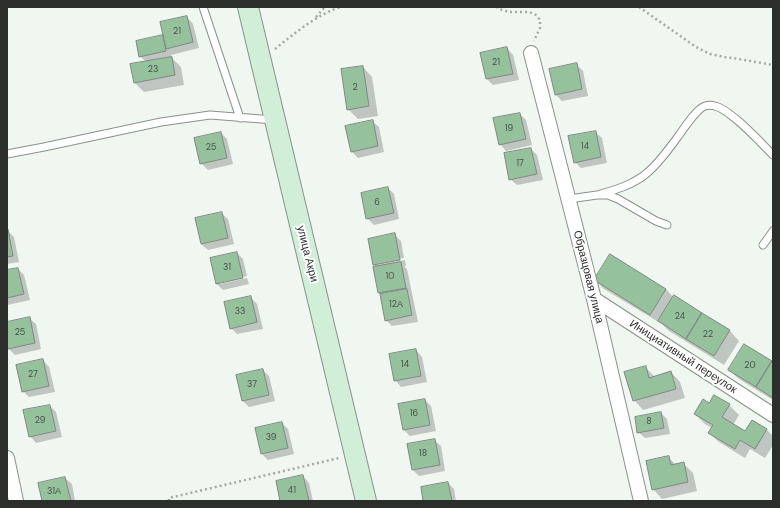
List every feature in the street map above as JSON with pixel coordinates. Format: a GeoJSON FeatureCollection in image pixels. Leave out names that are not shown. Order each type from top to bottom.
{"type":"FeatureCollection","features":[{"type":"Feature","properties":{"kind":"main road","name":"улица Акри"},"geometry":{"type":"LineString","coordinates":[[248,7],[366,501]]}},
{"type":"Feature","properties":{"kind":"street","name":"Образцовая улица"},"geometry":{"type":"LineString","coordinates":[[531,53],[594,299],[641,501]]}},
{"type":"Feature","properties":{"kind":"street","name":"Инициативный переулок"},"geometry":{"type":"LineString","coordinates":[[594,299],[773,415]]}},
{"type":"Feature","properties":{"kind":"street"},"geometry":{"type":"LineString","coordinates":[[7,458],[16,501]]}},
{"type":"Feature","properties":{"kind":"lane"},"geometry":{"type":"LineString","coordinates":[[203,7],[240,118]]}},
{"type":"Feature","properties":{"kind":"lane"},"geometry":{"type":"LineString","coordinates":[[597,195],[624,187],[647,173],[657,163],[699,109],[706,105],[714,105],[733,116],[773,155]]}},
{"type":"Feature","properties":{"kind":"lane"},"geometry":{"type":"LineString","coordinates":[[7,154],[161,122],[210,115],[274,120]]}},
{"type":"Feature","properties":{"kind":"lane"},"geometry":{"type":"LineString","coordinates":[[568,199],[608,195],[618,199],[646,216],[667,225]]}},
{"type":"Feature","properties":{"kind":"lane"},"geometry":{"type":"LineString","coordinates":[[763,245],[773,231]]}},
{"type":"Feature","properties":{"kind":"path"},"geometry":{"type":"LineString","coordinates":[[314,19],[325,7]]}},
{"type":"Feature","properties":{"kind":"path"},"geometry":{"type":"LineString","coordinates":[[260,60],[314,19],[340,7]]}},
{"type":"Feature","properties":{"kind":"path"},"geometry":{"type":"LineString","coordinates":[[496,7],[510,12],[530,12],[536,15],[540,20],[540,28],[531,53]]}},
{"type":"Feature","properties":{"kind":"path"},"geometry":{"type":"LineString","coordinates":[[639,7],[696,47],[710,54],[773,65]]}},
{"type":"Feature","properties":{"kind":"path"},"geometry":{"type":"LineString","coordinates":[[169,501],[169,498],[355,455]]}},
{"type":"Feature","properties":{"kind":"building"},"geometry":{"type":"Polygon","coordinates":[[[187,16],[193,42],[166,49],[160,22],[187,16]]]}},
{"type":"Feature","properties":{"kind":"building"},"geometry":{"type":"Polygon","coordinates":[[[163,35],[166,51],[139,57],[136,41],[163,35]]]}},
{"type":"Feature","properties":{"kind":"building"},"geometry":{"type":"Polygon","coordinates":[[[507,47],[513,74],[486,79],[480,53],[507,47]]]}},
{"type":"Feature","properties":{"kind":"building"},"geometry":{"type":"Polygon","coordinates":[[[172,57],[175,75],[134,83],[130,64],[172,57]]]}},
{"type":"Feature","properties":{"kind":"building"},"geometry":{"type":"Polygon","coordinates":[[[577,63],[582,89],[555,95],[549,69],[577,63]]]}},
{"type":"Feature","properties":{"kind":"building"},"geometry":{"type":"Polygon","coordinates":[[[363,66],[369,106],[347,110],[341,69],[363,66]]]}},
{"type":"Feature","properties":{"kind":"building"},"geometry":{"type":"Polygon","coordinates":[[[520,113],[526,139],[499,145],[493,118],[520,113]]]}},
{"type":"Feature","properties":{"kind":"building"},"geometry":{"type":"Polygon","coordinates":[[[373,120],[378,146],[351,152],[345,126],[373,120]]]}},
{"type":"Feature","properties":{"kind":"building"},"geometry":{"type":"Polygon","coordinates":[[[596,131],[601,157],[574,163],[568,136],[596,131]]]}},
{"type":"Feature","properties":{"kind":"building"},"geometry":{"type":"Polygon","coordinates":[[[221,132],[227,158],[200,164],[194,138],[221,132]]]}},
{"type":"Feature","properties":{"kind":"building"},"geometry":{"type":"Polygon","coordinates":[[[531,148],[537,174],[509,180],[504,153],[531,148]]]}},
{"type":"Feature","properties":{"kind":"building"},"geometry":{"type":"Polygon","coordinates":[[[388,187],[394,213],[366,219],[361,193],[388,187]]]}},
{"type":"Feature","properties":{"kind":"building"},"geometry":{"type":"Polygon","coordinates":[[[222,212],[228,238],[201,244],[195,218],[222,212]]]}},
{"type":"Feature","properties":{"kind":"building"},"geometry":{"type":"Polygon","coordinates":[[[7,229],[13,256],[7,257],[7,229]]]}},
{"type":"Feature","properties":{"kind":"building"},"geometry":{"type":"Polygon","coordinates":[[[395,233],[400,260],[373,265],[368,239],[395,233]]]}},
{"type":"Feature","properties":{"kind":"building"},"geometry":{"type":"Polygon","coordinates":[[[237,252],[243,278],[216,284],[210,258],[237,252]]]}},
{"type":"Feature","properties":{"kind":"building"},"geometry":{"type":"Polygon","coordinates":[[[610,254],[666,289],[650,315],[594,280],[610,254]]]}},
{"type":"Feature","properties":{"kind":"building"},"geometry":{"type":"Polygon","coordinates":[[[401,262],[406,288],[378,293],[373,267],[401,262]]]}},
{"type":"Feature","properties":{"kind":"building"},"geometry":{"type":"Polygon","coordinates":[[[18,268],[24,294],[7,298],[7,270],[18,268]]]}},
{"type":"Feature","properties":{"kind":"building"},"geometry":{"type":"Polygon","coordinates":[[[407,289],[412,315],[385,321],[380,294],[407,289]]]}},
{"type":"Feature","properties":{"kind":"building"},"geometry":{"type":"Polygon","coordinates":[[[674,295],[702,313],[686,339],[658,321],[674,295]]]}},
{"type":"Feature","properties":{"kind":"building"},"geometry":{"type":"Polygon","coordinates":[[[251,296],[257,322],[230,329],[224,302],[251,296]]]}},
{"type":"Feature","properties":{"kind":"building"},"geometry":{"type":"Polygon","coordinates":[[[702,313],[730,330],[714,356],[686,339],[702,313]]]}},
{"type":"Feature","properties":{"kind":"building"},"geometry":{"type":"Polygon","coordinates":[[[30,317],[35,343],[8,349],[7,322],[30,317]]]}},
{"type":"Feature","properties":{"kind":"building"},"geometry":{"type":"Polygon","coordinates":[[[744,344],[772,361],[756,387],[728,370],[744,344]]]}},
{"type":"Feature","properties":{"kind":"building"},"geometry":{"type":"Polygon","coordinates":[[[416,349],[421,376],[394,381],[389,354],[416,349]]]}},
{"type":"Feature","properties":{"kind":"building"},"geometry":{"type":"Polygon","coordinates":[[[43,359],[49,386],[22,392],[16,365],[43,359]]]}},
{"type":"Feature","properties":{"kind":"building"},"geometry":{"type":"Polygon","coordinates":[[[772,361],[773,362],[773,398],[756,387],[772,361]]]}},
{"type":"Feature","properties":{"kind":"building"},"geometry":{"type":"Polygon","coordinates":[[[646,366],[649,378],[671,371],[676,389],[633,401],[624,372],[646,366]]]}},
{"type":"Feature","properties":{"kind":"building"},"geometry":{"type":"Polygon","coordinates":[[[263,369],[269,395],[242,401],[236,375],[263,369]]]}},
{"type":"Feature","properties":{"kind":"building"},"geometry":{"type":"Polygon","coordinates":[[[714,395],[730,404],[722,417],[745,431],[752,420],[767,429],[755,449],[740,440],[735,449],[708,433],[713,425],[694,414],[703,399],[709,403],[714,395]]]}},
{"type":"Feature","properties":{"kind":"building"},"geometry":{"type":"Polygon","coordinates":[[[425,399],[430,425],[403,430],[398,404],[425,399]]]}},
{"type":"Feature","properties":{"kind":"building"},"geometry":{"type":"Polygon","coordinates":[[[50,405],[56,431],[29,437],[23,410],[50,405]]]}},
{"type":"Feature","properties":{"kind":"building"},"geometry":{"type":"Polygon","coordinates":[[[661,412],[664,428],[637,433],[635,417],[661,412]]]}},
{"type":"Feature","properties":{"kind":"building"},"geometry":{"type":"Polygon","coordinates":[[[282,422],[288,448],[261,454],[255,428],[282,422]]]}},
{"type":"Feature","properties":{"kind":"building"},"geometry":{"type":"Polygon","coordinates":[[[435,439],[440,465],[412,470],[407,444],[435,439]]]}},
{"type":"Feature","properties":{"kind":"building"},"geometry":{"type":"Polygon","coordinates":[[[669,456],[671,465],[684,462],[688,482],[652,490],[646,461],[669,456]]]}},
{"type":"Feature","properties":{"kind":"building"},"geometry":{"type":"Polygon","coordinates":[[[303,475],[309,501],[280,501],[276,481],[303,475]]]}},
{"type":"Feature","properties":{"kind":"building"},"geometry":{"type":"Polygon","coordinates":[[[65,477],[71,501],[42,501],[38,483],[65,477]]]}},
{"type":"Feature","properties":{"kind":"building"},"geometry":{"type":"Polygon","coordinates":[[[448,482],[452,501],[423,501],[421,487],[448,482]]]}}]}
